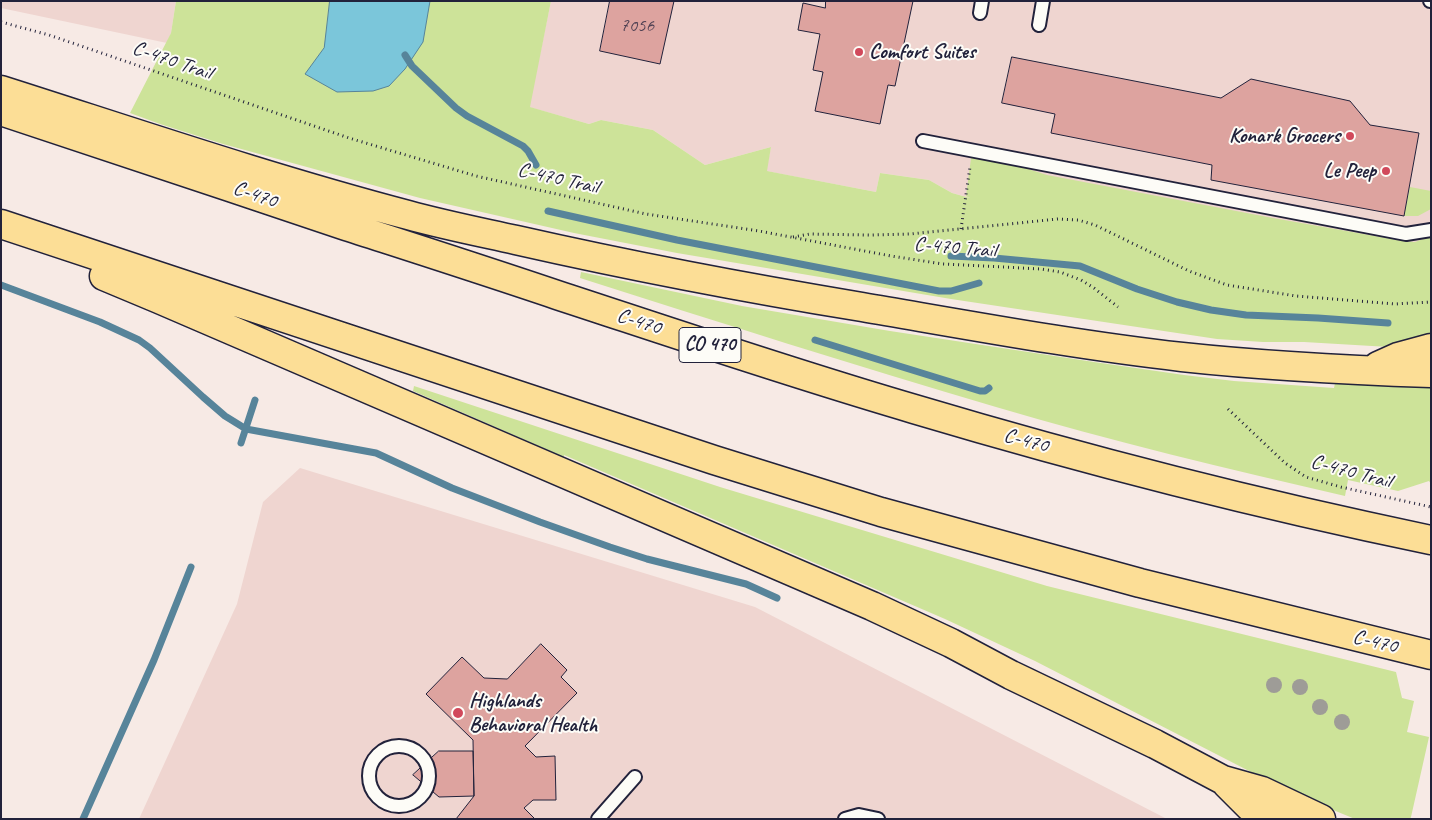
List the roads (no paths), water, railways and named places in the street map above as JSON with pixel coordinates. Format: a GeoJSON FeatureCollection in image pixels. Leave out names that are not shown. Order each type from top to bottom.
{"type":"FeatureCollection","features":[{"type":"Feature","properties":{"kind":"highway"},"geometry":{"type":"LineString","coordinates":[[1,90],[206,155],[390,210],[429,221],[607,261],[747,288],[1107,347],[1250,364],[1335,370],[1431,373]]}},
{"type":"Feature","properties":{"kind":"highway","name":"C-470"},"geometry":{"type":"LineString","coordinates":[[1,111],[750,358],[917,410],[1170,480],[1288,509],[1431,540]]}},
{"type":"Feature","properties":{"kind":"highway","name":"C-470"},"geometry":{"type":"LineString","coordinates":[[1,224],[714,460],[881,512],[1132,581],[1431,655]]}},
{"type":"Feature","properties":{"kind":"highway"},"geometry":{"type":"LineString","coordinates":[[1,239],[151,295],[872,606],[1155,744],[1223,780],[1262,791],[1321,819]]}},
{"type":"Feature","properties":{"kind":"highway"},"geometry":{"type":"LineString","coordinates":[[1365,371],[1398,357],[1431,348]]}},
{"type":"Feature","properties":{"kind":"highway"},"geometry":{"type":"LineString","coordinates":[[1223,780],[1250,807],[1275,819]]}},
{"type":"Feature","properties":{"kind":"lane"},"geometry":{"type":"LineString","coordinates":[[1039,25],[1043,1]]}},
{"type":"Feature","properties":{"kind":"lane"},"geometry":{"type":"LineString","coordinates":[[923,141],[1406,234],[1431,230]]}},
{"type":"Feature","properties":{"kind":"lane"},"geometry":{"type":"LineString","coordinates":[[392,746],[404,746],[414,750],[423,758],[428,768],[428,780],[425,791],[417,800],[406,805],[394,806],[382,801],[374,793],[369,782],[369,770],[374,759],[382,751],[392,746]]}},
{"type":"Feature","properties":{"kind":"lane"},"geometry":{"type":"LineString","coordinates":[[602,817],[635,777]]}},
{"type":"Feature","properties":{"kind":"lane"},"geometry":{"type":"LineString","coordinates":[[390,819],[394,806]]}},
{"type":"Feature","properties":{"kind":"lane"},"geometry":{"type":"LineString","coordinates":[[845,819],[859,815],[878,819]]}},
{"type":"Feature","properties":{"kind":"water"},"geometry":{"type":"Polygon","coordinates":[[[330,1],[430,1],[423,42],[405,69],[389,86],[373,91],[337,92],[305,74],[324,48],[330,1]]]}},
{"type":"Feature","properties":{"kind":"waterway"},"geometry":{"type":"LineString","coordinates":[[405,55],[412,66],[456,108],[467,116],[523,146],[536,165]]}},
{"type":"Feature","properties":{"kind":"waterway"},"geometry":{"type":"LineString","coordinates":[[548,211],[677,240],[939,291],[951,291],[979,283]]}},
{"type":"Feature","properties":{"kind":"waterway"},"geometry":{"type":"LineString","coordinates":[[951,256],[1080,266],[1137,289],[1177,302],[1211,310],[1246,315],[1388,323]]}},
{"type":"Feature","properties":{"kind":"waterway"},"geometry":{"type":"LineString","coordinates":[[1,285],[100,322],[139,340],[225,416],[246,429],[376,453],[452,488],[540,522],[647,559],[746,584],[777,598]]}},
{"type":"Feature","properties":{"kind":"waterway"},"geometry":{"type":"LineString","coordinates":[[815,340],[980,391],[985,391],[989,388]]}},
{"type":"Feature","properties":{"kind":"waterway"},"geometry":{"type":"LineString","coordinates":[[241,443],[255,400]]}},
{"type":"Feature","properties":{"kind":"waterway"},"geometry":{"type":"LineString","coordinates":[[83,819],[154,660],[191,567]]}},
{"type":"Feature","properties":{"kind":"place","name":"Comfort Suites"},"geometry":{"type":"Point","coordinates":[859,52]}},
{"type":"Feature","properties":{"kind":"place","name":"Konark Grocers"},"geometry":{"type":"Point","coordinates":[1350,136]}},
{"type":"Feature","properties":{"kind":"place","name":"Le Peep"},"geometry":{"type":"Point","coordinates":[1386,171]}},
{"type":"Feature","properties":{"kind":"place","name":"Highlands Behavioral Health"},"geometry":{"type":"Point","coordinates":[458,713]}}]}
